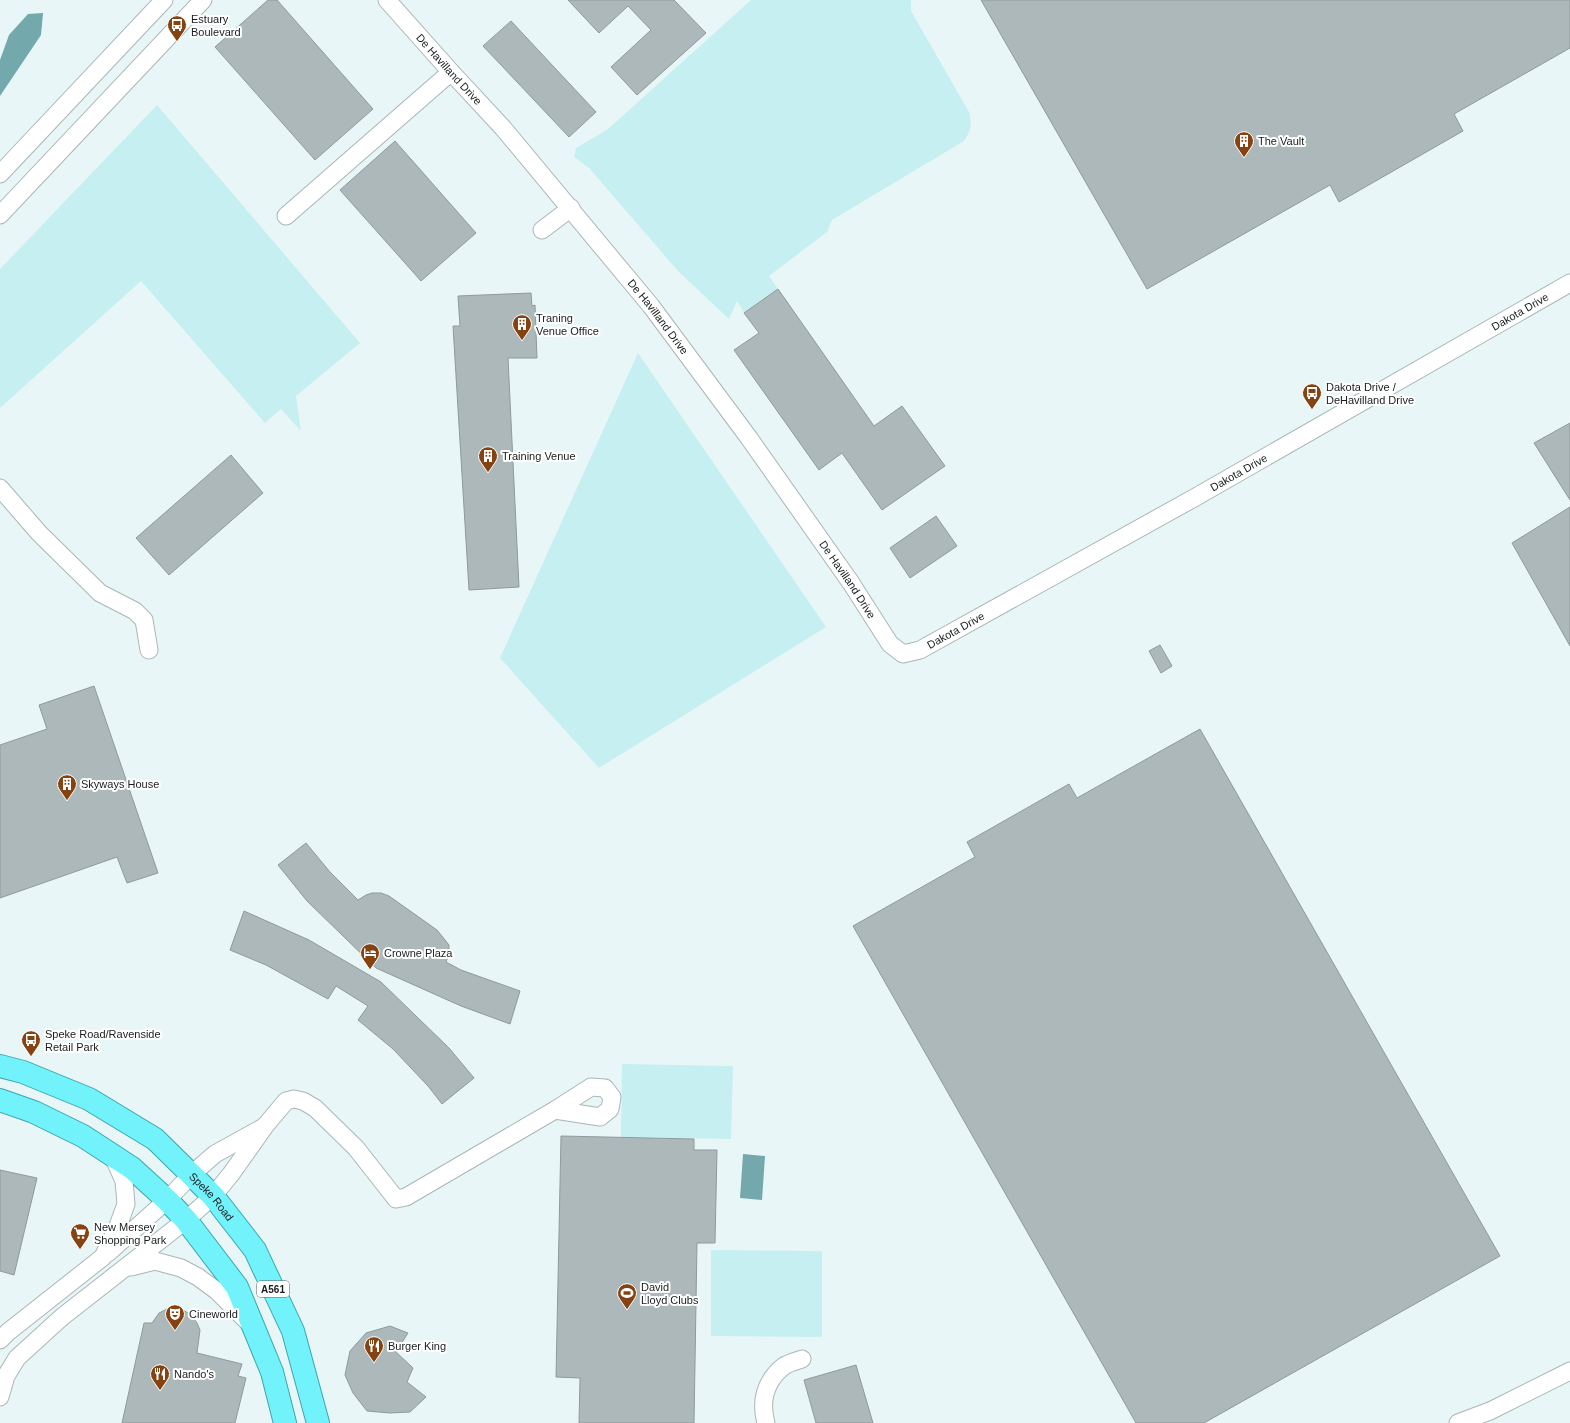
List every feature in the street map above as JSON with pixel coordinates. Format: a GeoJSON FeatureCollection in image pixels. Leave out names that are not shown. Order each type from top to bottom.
{"type":"FeatureCollection","features":[{"type":"Feature","properties":{"kind":"highway","name":"Speke Road"},"geometry":{"type":"LineString","coordinates":[[0,1066],[23,1072],[89,1099],[155,1139],[213,1196],[255,1250],[281,1304],[293,1331],[318,1423]]}},
{"type":"Feature","properties":{"kind":"highway","name":"A561"},"geometry":{"type":"LineString","coordinates":[[0,1100],[34,1112],[83,1136],[132,1168],[167,1200],[186,1220],[237,1287],[272,1372],[285,1423]]}},
{"type":"Feature","properties":{"kind":"street"},"geometry":{"type":"LineString","coordinates":[[0,174],[164,0]]}},
{"type":"Feature","properties":{"kind":"street"},"geometry":{"type":"LineString","coordinates":[[0,214],[203,0]]}},
{"type":"Feature","properties":{"kind":"street","name":"De Havilland Drive"},"geometry":{"type":"LineString","coordinates":[[387,0],[503,128],[571,208],[661,319],[749,438],[851,583],[890,644],[903,654]]}},
{"type":"Feature","properties":{"kind":"street"},"geometry":{"type":"LineString","coordinates":[[286,216],[451,72]]}},
{"type":"Feature","properties":{"kind":"street"},"geometry":{"type":"LineString","coordinates":[[542,230],[571,208]]}},
{"type":"Feature","properties":{"kind":"street","name":"Dakota Drive"},"geometry":{"type":"LineString","coordinates":[[903,654],[920,650],[1126,536],[1570,283]]}},
{"type":"Feature","properties":{"kind":"street"},"geometry":{"type":"LineString","coordinates":[[0,488],[39,532],[100,593],[135,611],[144,620],[149,650]]}},
{"type":"Feature","properties":{"kind":"street"},"geometry":{"type":"LineString","coordinates":[[0,1396],[6,1376],[17,1358],[62,1317],[186,1220],[213,1196],[231,1174],[265,1126],[286,1101],[294,1099],[315,1108],[356,1148],[396,1199],[406,1197],[555,1110]]}},
{"type":"Feature","properties":{"kind":"street"},"geometry":{"type":"LineString","coordinates":[[0,1340],[102,1257],[167,1200],[192,1174],[215,1154],[265,1126]]}},
{"type":"Feature","properties":{"kind":"street"},"geometry":{"type":"LineString","coordinates":[[170,1153],[191,1159],[215,1154]]}},
{"type":"Feature","properties":{"kind":"street"},"geometry":{"type":"LineString","coordinates":[[102,1257],[118,1226],[126,1204],[124,1181],[113,1156]]}},
{"type":"Feature","properties":{"kind":"street"},"geometry":{"type":"LineString","coordinates":[[123,1269],[155,1261],[181,1268],[198,1277],[217,1291],[253,1327]]}},
{"type":"Feature","properties":{"kind":"street"},"geometry":{"type":"LineString","coordinates":[[766,1423],[763,1412],[764,1392],[772,1379],[785,1366],[802,1359]]}},
{"type":"Feature","properties":{"kind":"street"},"geometry":{"type":"LineString","coordinates":[[1458,1423],[1490,1411],[1570,1371]]}},
{"type":"Feature","properties":{"kind":"shaded area"},"geometry":{"type":"Polygon","coordinates":[[[751,0],[911,0],[911,11],[969,112],[971,124],[964,141],[832,220],[827,232],[769,276],[778,289],[744,313],[737,301],[729,319],[678,271],[589,168],[574,157],[576,148],[608,129],[751,0]]]}},
{"type":"Feature","properties":{"kind":"shaded area"},"geometry":{"type":"Polygon","coordinates":[[[43,13],[41,35],[0,96],[0,60],[9,35],[28,14],[43,13]]]}},
{"type":"Feature","properties":{"kind":"shaded area"},"geometry":{"type":"Polygon","coordinates":[[[157,105],[360,343],[296,396],[301,431],[281,409],[265,423],[141,281],[0,408],[0,269],[157,105]]]}},
{"type":"Feature","properties":{"kind":"shaded area"},"geometry":{"type":"Polygon","coordinates":[[[638,353],[826,627],[599,768],[500,658],[638,353]]]}},
{"type":"Feature","properties":{"kind":"shaded area"},"geometry":{"type":"Polygon","coordinates":[[[622,1064],[733,1066],[731,1139],[621,1137],[622,1064]]]}},
{"type":"Feature","properties":{"kind":"shaded area"},"geometry":{"type":"Polygon","coordinates":[[[743,1154],[765,1156],[762,1200],[740,1198],[743,1154]]]}},
{"type":"Feature","properties":{"kind":"shaded area"},"geometry":{"type":"Polygon","coordinates":[[[711,1250],[822,1251],[822,1337],[711,1336],[711,1250]]]}},
{"type":"Feature","properties":{"kind":"building"},"geometry":{"type":"Polygon","coordinates":[[[268,0],[277,0],[373,109],[315,160],[215,47],[268,0]]]}},
{"type":"Feature","properties":{"kind":"building"},"geometry":{"type":"Polygon","coordinates":[[[568,0],[674,0],[706,33],[637,95],[611,67],[651,30],[628,6],[599,33],[568,0]]]}},
{"type":"Feature","properties":{"kind":"building","name":"The Vault"},"geometry":{"type":"Polygon","coordinates":[[[981,0],[1570,0],[1570,48],[1454,114],[1463,131],[1339,202],[1330,185],[1147,289],[981,0]]]}},
{"type":"Feature","properties":{"kind":"building"},"geometry":{"type":"Polygon","coordinates":[[[511,21],[596,112],[569,137],[483,46],[511,21]]]}},
{"type":"Feature","properties":{"kind":"building"},"geometry":{"type":"Polygon","coordinates":[[[395,141],[476,233],[421,281],[340,190],[395,141]]]}},
{"type":"Feature","properties":{"kind":"building"},"geometry":{"type":"Polygon","coordinates":[[[778,289],[874,426],[902,406],[945,466],[882,510],[842,453],[819,470],[734,350],[759,333],[744,313],[778,289]]]}},
{"type":"Feature","properties":{"kind":"building","name":"Training Venue"},"geometry":{"type":"Polygon","coordinates":[[[531,293],[532,306],[535,305],[537,358],[508,358],[519,587],[469,590],[453,326],[460,326],[458,296],[531,293]]]}},
{"type":"Feature","properties":{"kind":"building"},"geometry":{"type":"Polygon","coordinates":[[[1570,423],[1570,500],[1534,443],[1570,423]]]}},
{"type":"Feature","properties":{"kind":"building"},"geometry":{"type":"Polygon","coordinates":[[[231,455],[263,493],[169,575],[136,538],[231,455]]]}},
{"type":"Feature","properties":{"kind":"building"},"geometry":{"type":"Polygon","coordinates":[[[1570,507],[1570,646],[1512,543],[1570,507]]]}},
{"type":"Feature","properties":{"kind":"building"},"geometry":{"type":"Polygon","coordinates":[[[936,516],[957,546],[910,578],[890,548],[936,516]]]}},
{"type":"Feature","properties":{"kind":"building"},"geometry":{"type":"Polygon","coordinates":[[[1160,645],[1172,666],[1161,673],[1149,651],[1160,645]]]}},
{"type":"Feature","properties":{"kind":"building","name":"Skyways House"},"geometry":{"type":"Polygon","coordinates":[[[94,686],[158,873],[127,883],[117,857],[0,898],[0,745],[47,729],[39,705],[94,686]]]}},
{"type":"Feature","properties":{"kind":"building"},"geometry":{"type":"Polygon","coordinates":[[[1200,729],[1500,1256],[1204,1423],[1136,1423],[853,926],[975,857],[967,842],[1069,784],[1077,798],[1200,729]]]}},
{"type":"Feature","properties":{"kind":"building"},"geometry":{"type":"Polygon","coordinates":[[[306,843],[330,872],[358,900],[372,893],[381,893],[389,896],[437,930],[449,945],[449,954],[446,962],[461,970],[520,991],[510,1024],[461,1006],[376,968],[307,901],[278,865],[306,843]]]}},
{"type":"Feature","properties":{"kind":"building"},"geometry":{"type":"Polygon","coordinates":[[[244,911],[309,940],[381,982],[449,1048],[474,1078],[442,1104],[428,1086],[393,1049],[358,1020],[368,1006],[336,986],[328,999],[266,965],[230,950],[244,911]]]}},
{"type":"Feature","properties":{"kind":"building","name":"David Lloyd Clubs"},"geometry":{"type":"Polygon","coordinates":[[[561,1136],[694,1139],[694,1150],[717,1150],[715,1243],[697,1243],[694,1423],[579,1423],[580,1378],[556,1377],[561,1136]]]}},
{"type":"Feature","properties":{"kind":"building"},"geometry":{"type":"Polygon","coordinates":[[[0,1170],[37,1178],[14,1275],[0,1271],[0,1170]]]}},
{"type":"Feature","properties":{"kind":"building"},"geometry":{"type":"Polygon","coordinates":[[[169,1308],[181,1309],[190,1314],[197,1323],[200,1330],[197,1353],[242,1364],[238,1376],[246,1378],[235,1423],[122,1423],[144,1323],[152,1323],[159,1313],[169,1308]]]}},
{"type":"Feature","properties":{"kind":"building"},"geometry":{"type":"Polygon","coordinates":[[[390,1326],[408,1333],[396,1352],[413,1368],[407,1382],[426,1397],[410,1412],[390,1413],[367,1411],[353,1393],[345,1375],[350,1351],[366,1333],[390,1326]]]}},
{"type":"Feature","properties":{"kind":"building"},"geometry":{"type":"Polygon","coordinates":[[[856,1365],[873,1423],[816,1423],[804,1380],[856,1365]]]}},
{"type":"Feature","properties":{"kind":"place","name":"Estuary Boulevard"},"geometry":{"type":"Point","coordinates":[177,42]}},
{"type":"Feature","properties":{"kind":"place","name":"The Vault"},"geometry":{"type":"Point","coordinates":[1244,158]}},
{"type":"Feature","properties":{"kind":"place","name":"Traning Venue Office"},"geometry":{"type":"Point","coordinates":[522,341]}},
{"type":"Feature","properties":{"kind":"place","name":"Dakota Drive / DeHavilland Drive"},"geometry":{"type":"Point","coordinates":[1312,410]}},
{"type":"Feature","properties":{"kind":"place","name":"Training Venue"},"geometry":{"type":"Point","coordinates":[488,473]}},
{"type":"Feature","properties":{"kind":"place","name":"Skyways House"},"geometry":{"type":"Point","coordinates":[67,801]}},
{"type":"Feature","properties":{"kind":"place","name":"Crowne Plaza"},"geometry":{"type":"Point","coordinates":[370,970]}},
{"type":"Feature","properties":{"kind":"place","name":"Speke Road/Ravenside Retail Park"},"geometry":{"type":"Point","coordinates":[31,1057]}},
{"type":"Feature","properties":{"kind":"place","name":"New Mersey Shopping Park"},"geometry":{"type":"Point","coordinates":[80,1250]}},
{"type":"Feature","properties":{"kind":"place","name":"David Lloyd Clubs"},"geometry":{"type":"Point","coordinates":[627,1310]}},
{"type":"Feature","properties":{"kind":"place","name":"Cineworld"},"geometry":{"type":"Point","coordinates":[175,1331]}},
{"type":"Feature","properties":{"kind":"place","name":"Burger King"},"geometry":{"type":"Point","coordinates":[374,1363]}},
{"type":"Feature","properties":{"kind":"place","name":"Nando's"},"geometry":{"type":"Point","coordinates":[160,1391]}}]}
